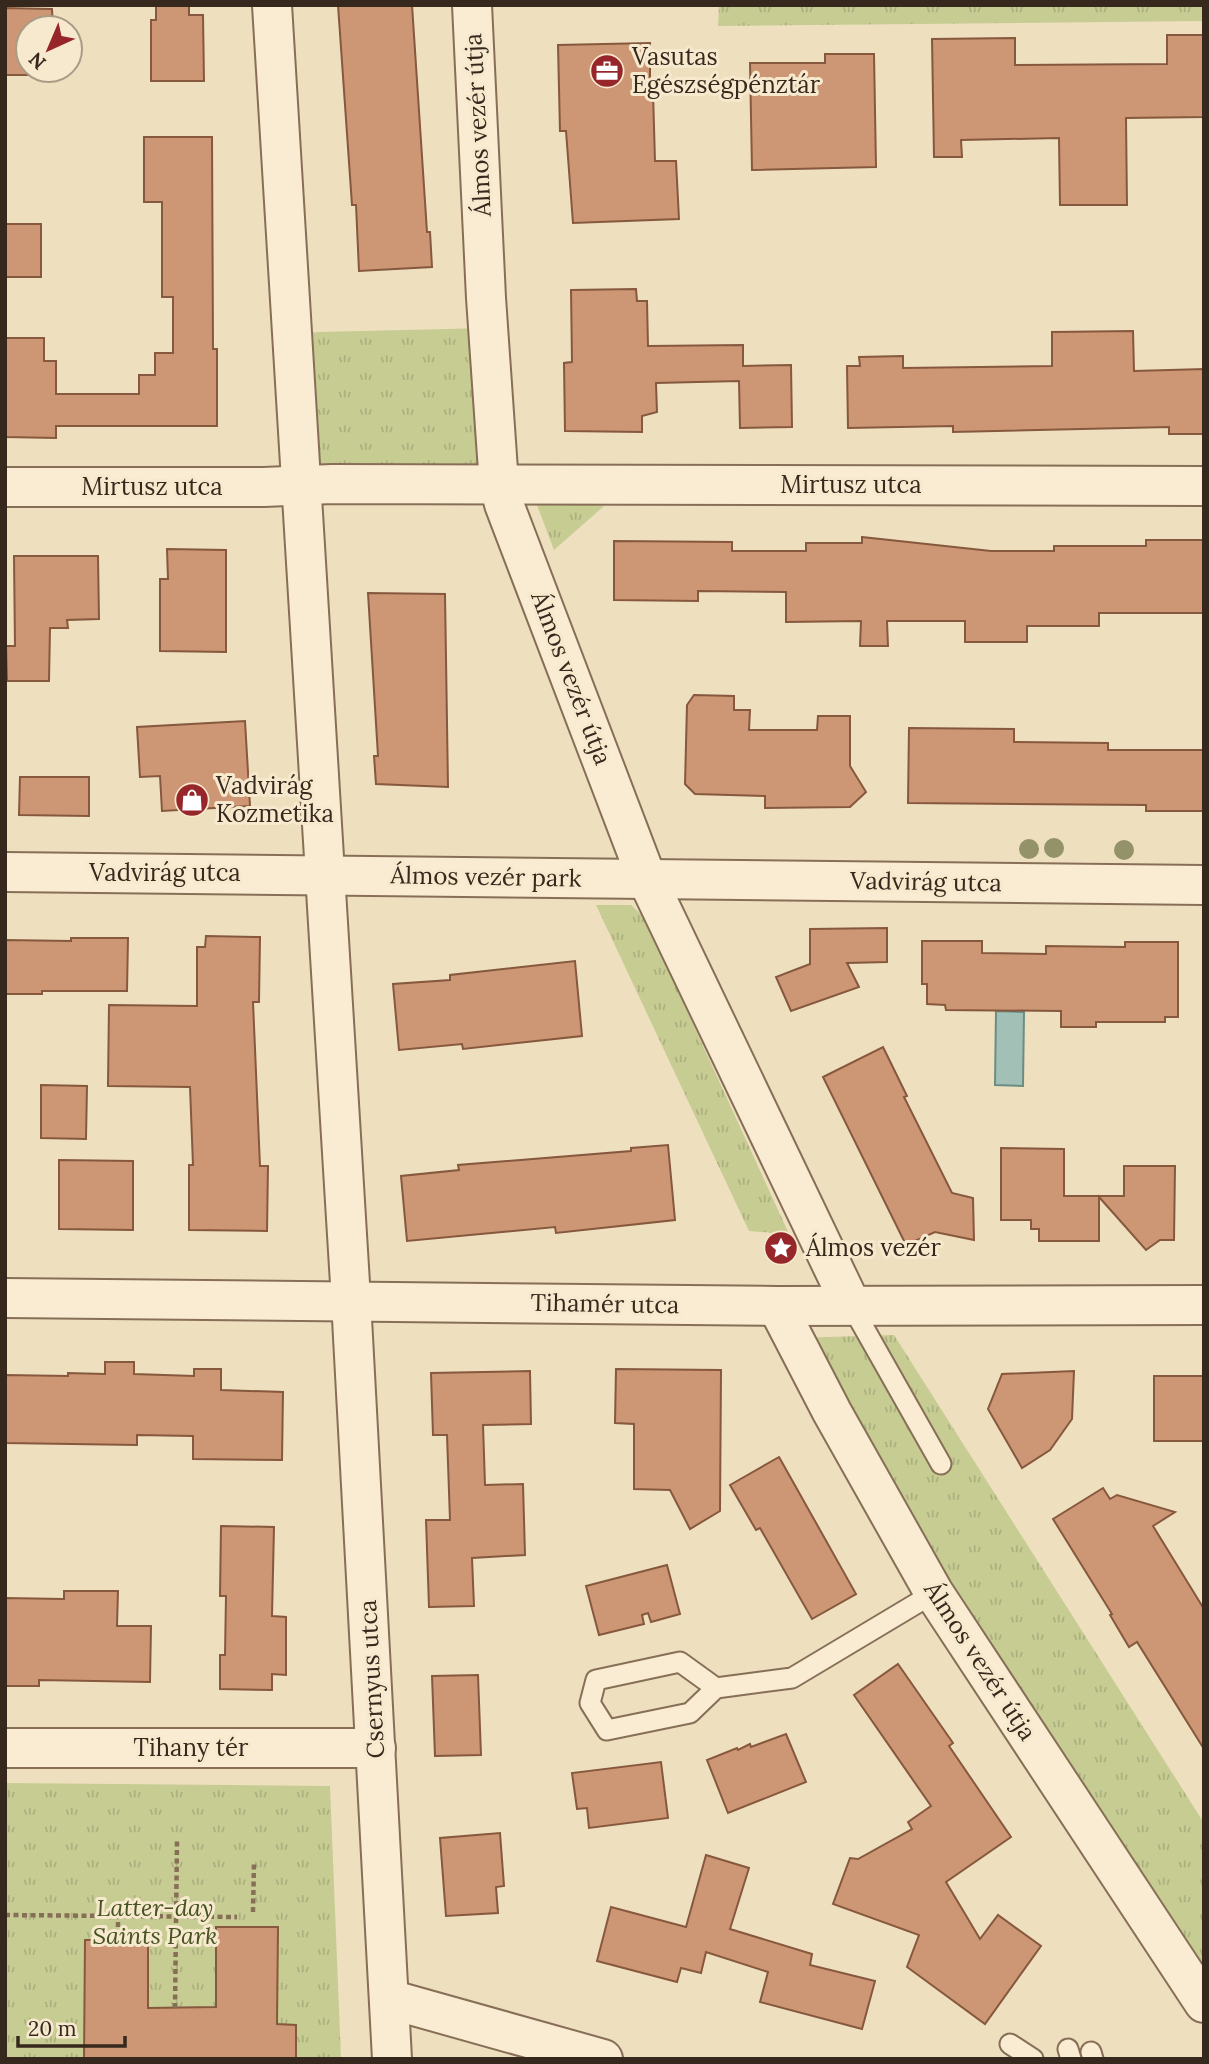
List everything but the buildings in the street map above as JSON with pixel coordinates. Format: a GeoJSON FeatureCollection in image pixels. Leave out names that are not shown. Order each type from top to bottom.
{"type":"FeatureCollection","features":[{"type":"Feature","properties":{"kind":"street"},"geometry":{"type":"LineString","coordinates":[[272,5],[351,1300]]}},
{"type":"Feature","properties":{"kind":"street","name":"Álmos vezér útja"},"geometry":{"type":"LineString","coordinates":[[472,5],[486,298],[499,485],[504,504],[648,879],[851,1305]]}},
{"type":"Feature","properties":{"kind":"street"},"geometry":{"type":"LineString","coordinates":[[300,486],[499,485]]}},
{"type":"Feature","properties":{"kind":"street","name":"Mirtusz utca"},"geometry":{"type":"LineString","coordinates":[[499,485],[1204,486]]}},
{"type":"Feature","properties":{"kind":"street","name":"Mirtusz utca"},"geometry":{"type":"LineString","coordinates":[[5,487],[300,486]]}},
{"type":"Feature","properties":{"kind":"street","name":"Vadvirág utca"},"geometry":{"type":"LineString","coordinates":[[5,872],[324,874]]}},
{"type":"Feature","properties":{"kind":"street","name":"Álmos vezér park"},"geometry":{"type":"LineString","coordinates":[[324,874],[648,879]]}},
{"type":"Feature","properties":{"kind":"street","name":"Vadvirág utca"},"geometry":{"type":"LineString","coordinates":[[648,879],[1204,885]]}},
{"type":"Feature","properties":{"kind":"street","name":"Tihamér utca"},"geometry":{"type":"LineString","coordinates":[[5,1298],[777,1306],[1204,1305]]}},
{"type":"Feature","properties":{"kind":"street","name":"Csernyus utca"},"geometry":{"type":"LineString","coordinates":[[351,1300],[392,2059]]}},
{"type":"Feature","properties":{"kind":"street","name":"Álmos vezér útja"},"geometry":{"type":"LineString","coordinates":[[777,1306],[832,1412],[934,1593],[1204,2003]]}},
{"type":"Feature","properties":{"kind":"street","name":"Tihany tér"},"geometry":{"type":"LineString","coordinates":[[5,1748],[376,1748]]}},
{"type":"Feature","properties":{"kind":"street"},"geometry":{"type":"LineString","coordinates":[[389,1999],[603,2059]]}},
{"type":"Feature","properties":{"kind":"lane"},"geometry":{"type":"LineString","coordinates":[[851,1305],[942,1464]]}},
{"type":"Feature","properties":{"kind":"lane"},"geometry":{"type":"LineString","coordinates":[[716,1688],[680,1662],[596,1680],[590,1703],[607,1730],[690,1713],[716,1688],[792,1678],[934,1593]]}},
{"type":"Feature","properties":{"kind":"lane"},"geometry":{"type":"LineString","coordinates":[[1010,2044],[1033,2059]]}},
{"type":"Feature","properties":{"kind":"path"},"geometry":{"type":"LineString","coordinates":[[175,2008],[177,1840]]}},
{"type":"Feature","properties":{"kind":"path"},"geometry":{"type":"LineString","coordinates":[[253,1912],[254,1863]]}},
{"type":"Feature","properties":{"kind":"path"},"geometry":{"type":"LineString","coordinates":[[5,1915],[237,1917]]}},
{"type":"Feature","properties":{"kind":"path"},"geometry":{"type":"LineString","coordinates":[[118,1916],[118,1927]]}},
{"type":"Feature","properties":{"kind":"green space"},"geometry":{"type":"Polygon","coordinates":[[[719,5],[1204,5],[1204,21],[718,26],[719,5]]]}},
{"type":"Feature","properties":{"kind":"green space"},"geometry":{"type":"Polygon","coordinates":[[[488,328],[498,465],[300,486],[291,334],[488,328]]]}},
{"type":"Feature","properties":{"kind":"green space"},"geometry":{"type":"Polygon","coordinates":[[[534,497],[604,506],[554,550],[534,497]]]}},
{"type":"Feature","properties":{"kind":"green space"},"geometry":{"type":"Polygon","coordinates":[[[596,905],[631,905],[644,917],[789,1234],[749,1231],[596,905]]]}},
{"type":"Feature","properties":{"kind":"green space"},"geometry":{"type":"Polygon","coordinates":[[[894,1335],[1204,1823],[1204,2003],[794,1338],[894,1335]]]}},
{"type":"Feature","properties":{"kind":"green space","name":"Latter-day Saints Park"},"geometry":{"type":"Polygon","coordinates":[[[5,1783],[330,1786],[341,2059],[5,2059],[5,1783]]]}},
{"type":"Feature","properties":{"kind":"water"},"geometry":{"type":"Polygon","coordinates":[[[996,1011],[1024,1012],[1023,1086],[995,1085],[996,1011]]]}},
{"type":"Feature","properties":{"kind":"place","name":"Vasutas Egészségpénztár"},"geometry":{"type":"Point","coordinates":[607,71]}},
{"type":"Feature","properties":{"kind":"place","name":"Vadvirág Kozmetika"},"geometry":{"type":"Point","coordinates":[192,800]}},
{"type":"Feature","properties":{"kind":"place","name":"Álmos vezér"},"geometry":{"type":"Point","coordinates":[781,1248]}}]}
